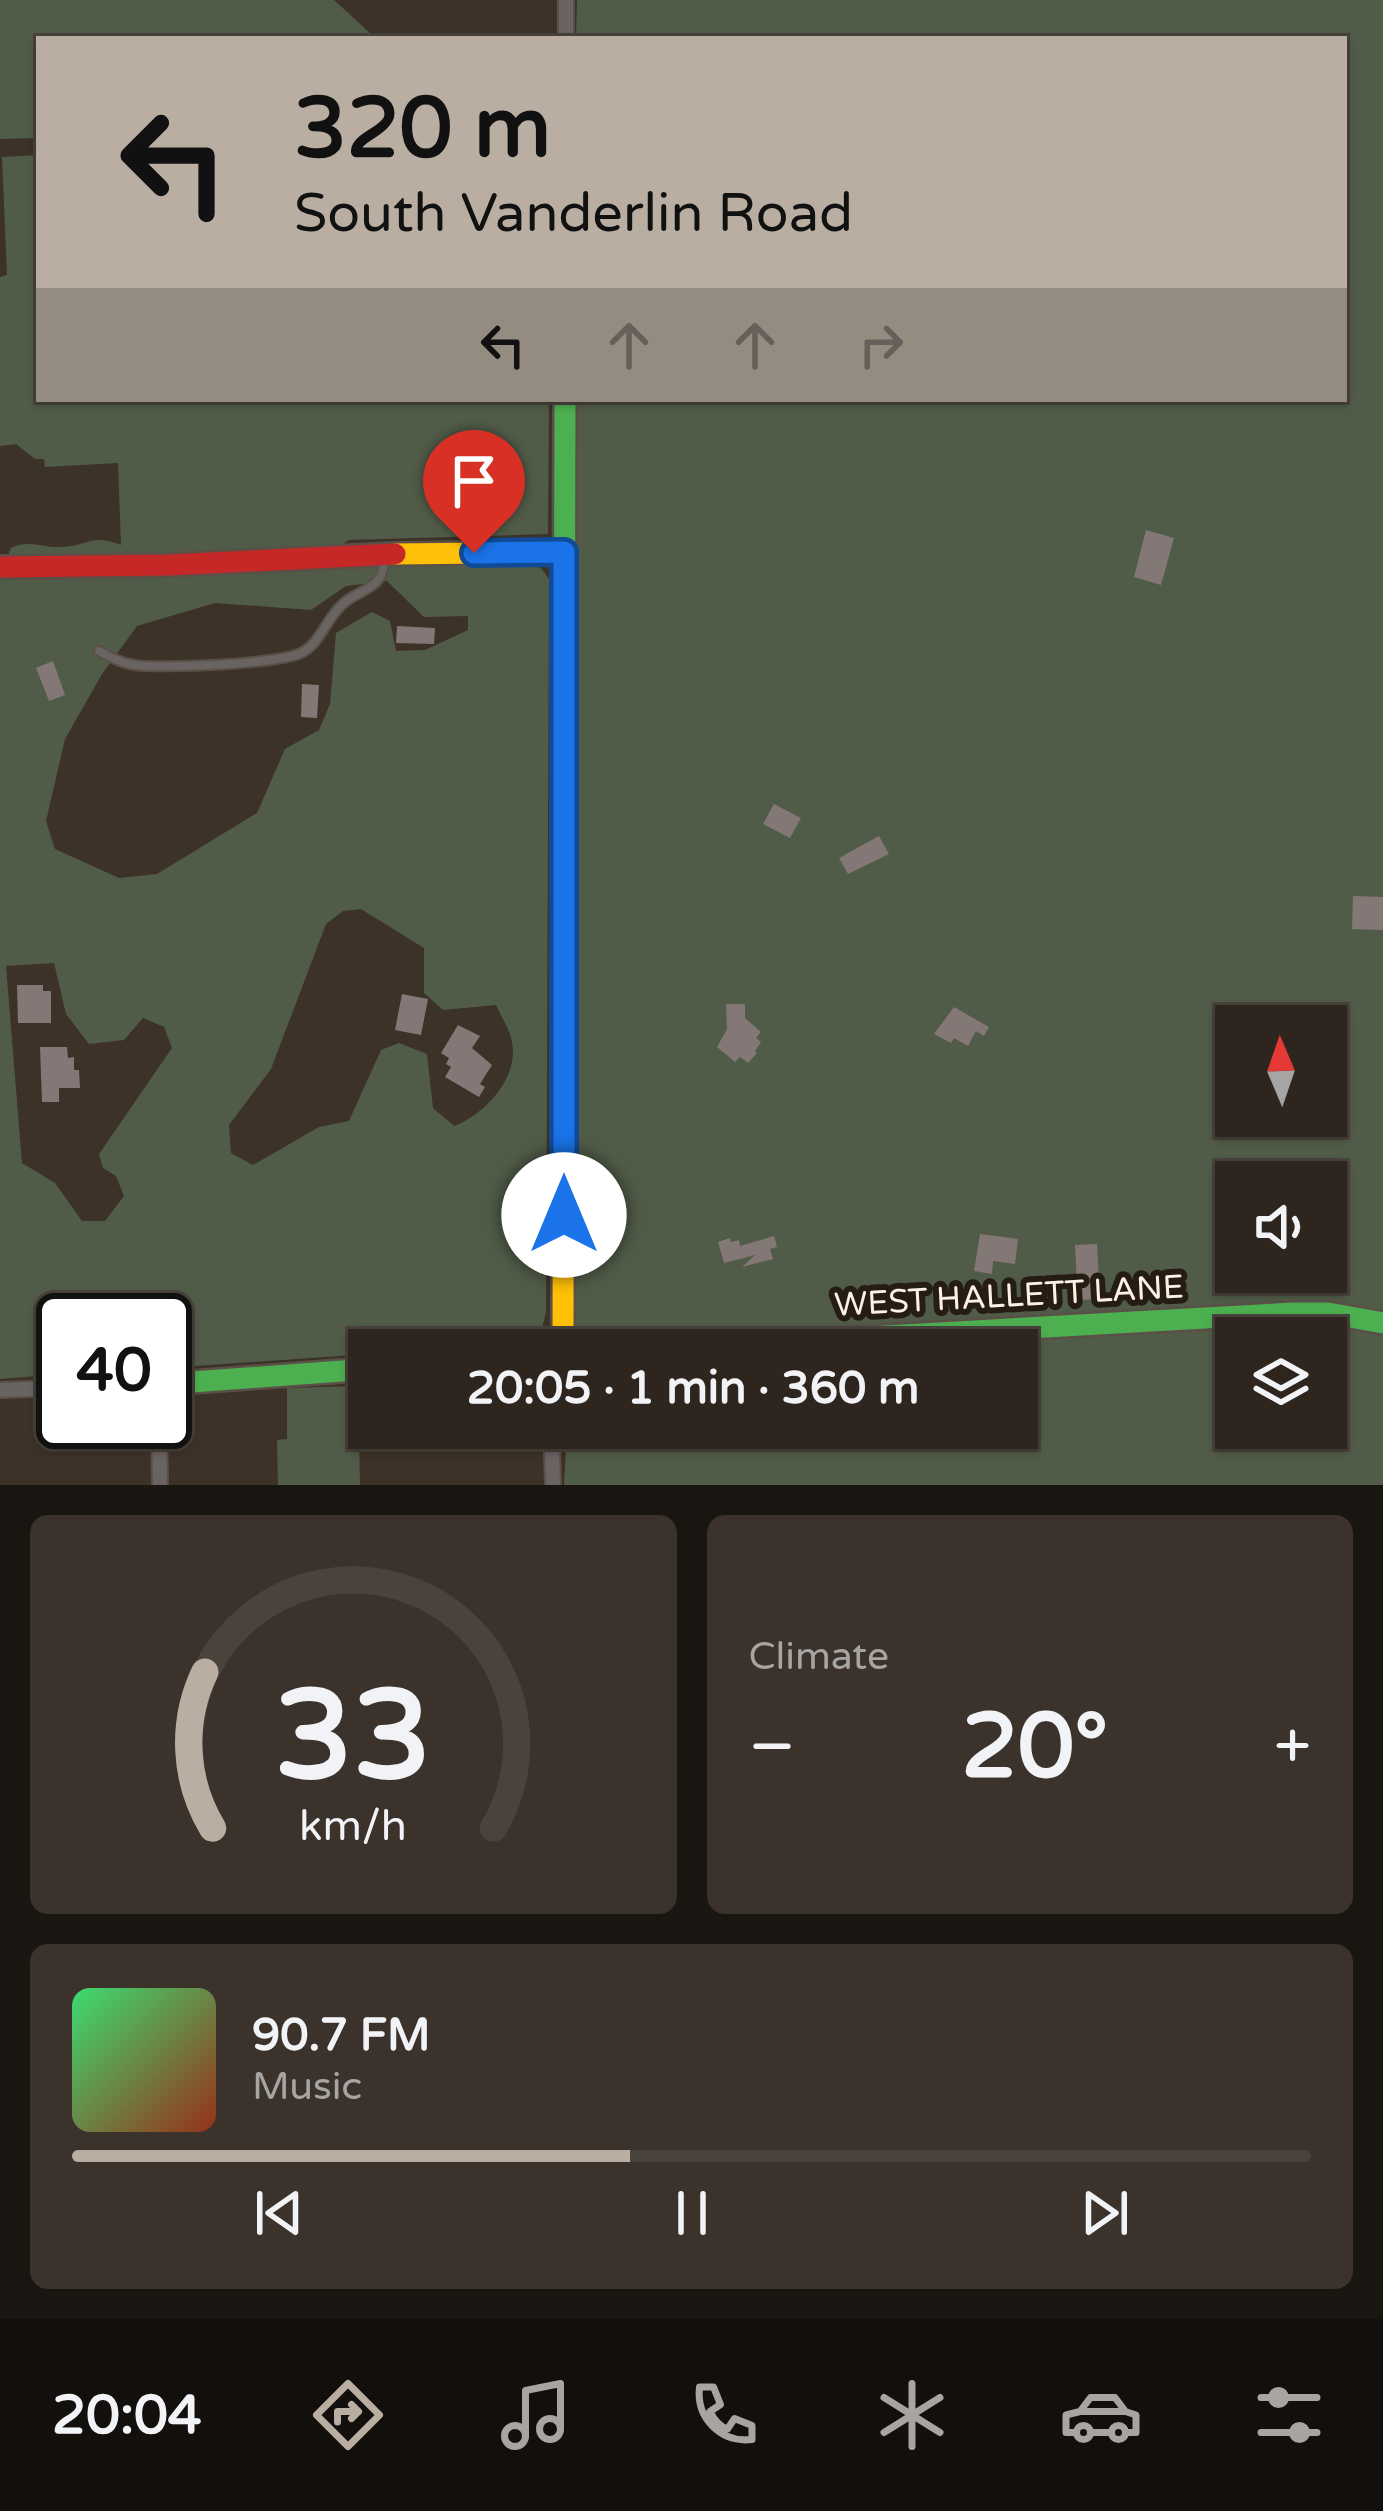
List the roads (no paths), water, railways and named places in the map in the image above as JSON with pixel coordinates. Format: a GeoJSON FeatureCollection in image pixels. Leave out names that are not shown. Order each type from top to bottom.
{"type":"FeatureCollection","features":[{"type":"Feature","properties":{"kind":"street"},"geometry":{"type":"LineString","coordinates":[[566,0],[566,36]]}},
{"type":"Feature","properties":{"kind":"street"},"geometry":{"type":"LineString","coordinates":[[563,1329],[565,402]]}},
{"type":"Feature","properties":{"kind":"street"},"geometry":{"type":"LineString","coordinates":[[0,567],[564,552]]}},
{"type":"Feature","properties":{"kind":"street","name":"WEST HALLETT LANE"},"geometry":{"type":"LineString","coordinates":[[1009,1329],[1293,1313],[1328,1313],[1383,1323]]}},
{"type":"Feature","properties":{"kind":"street"},"geometry":{"type":"LineString","coordinates":[[192,1382],[348,1371]]}},
{"type":"Feature","properties":{"kind":"street"},"geometry":{"type":"LineString","coordinates":[[0,1390],[36,1389]]}},
{"type":"Feature","properties":{"kind":"street"},"geometry":{"type":"LineString","coordinates":[[159,1449],[160,1485]]}},
{"type":"Feature","properties":{"kind":"street"},"geometry":{"type":"LineString","coordinates":[[553,1449],[554,1485]]}},
{"type":"Feature","properties":{"kind":"lane"},"geometry":{"type":"LineString","coordinates":[[99,651],[121,662],[159,667],[294,656],[314,643],[339,606],[378,583],[384,572],[384,554]]}}]}
